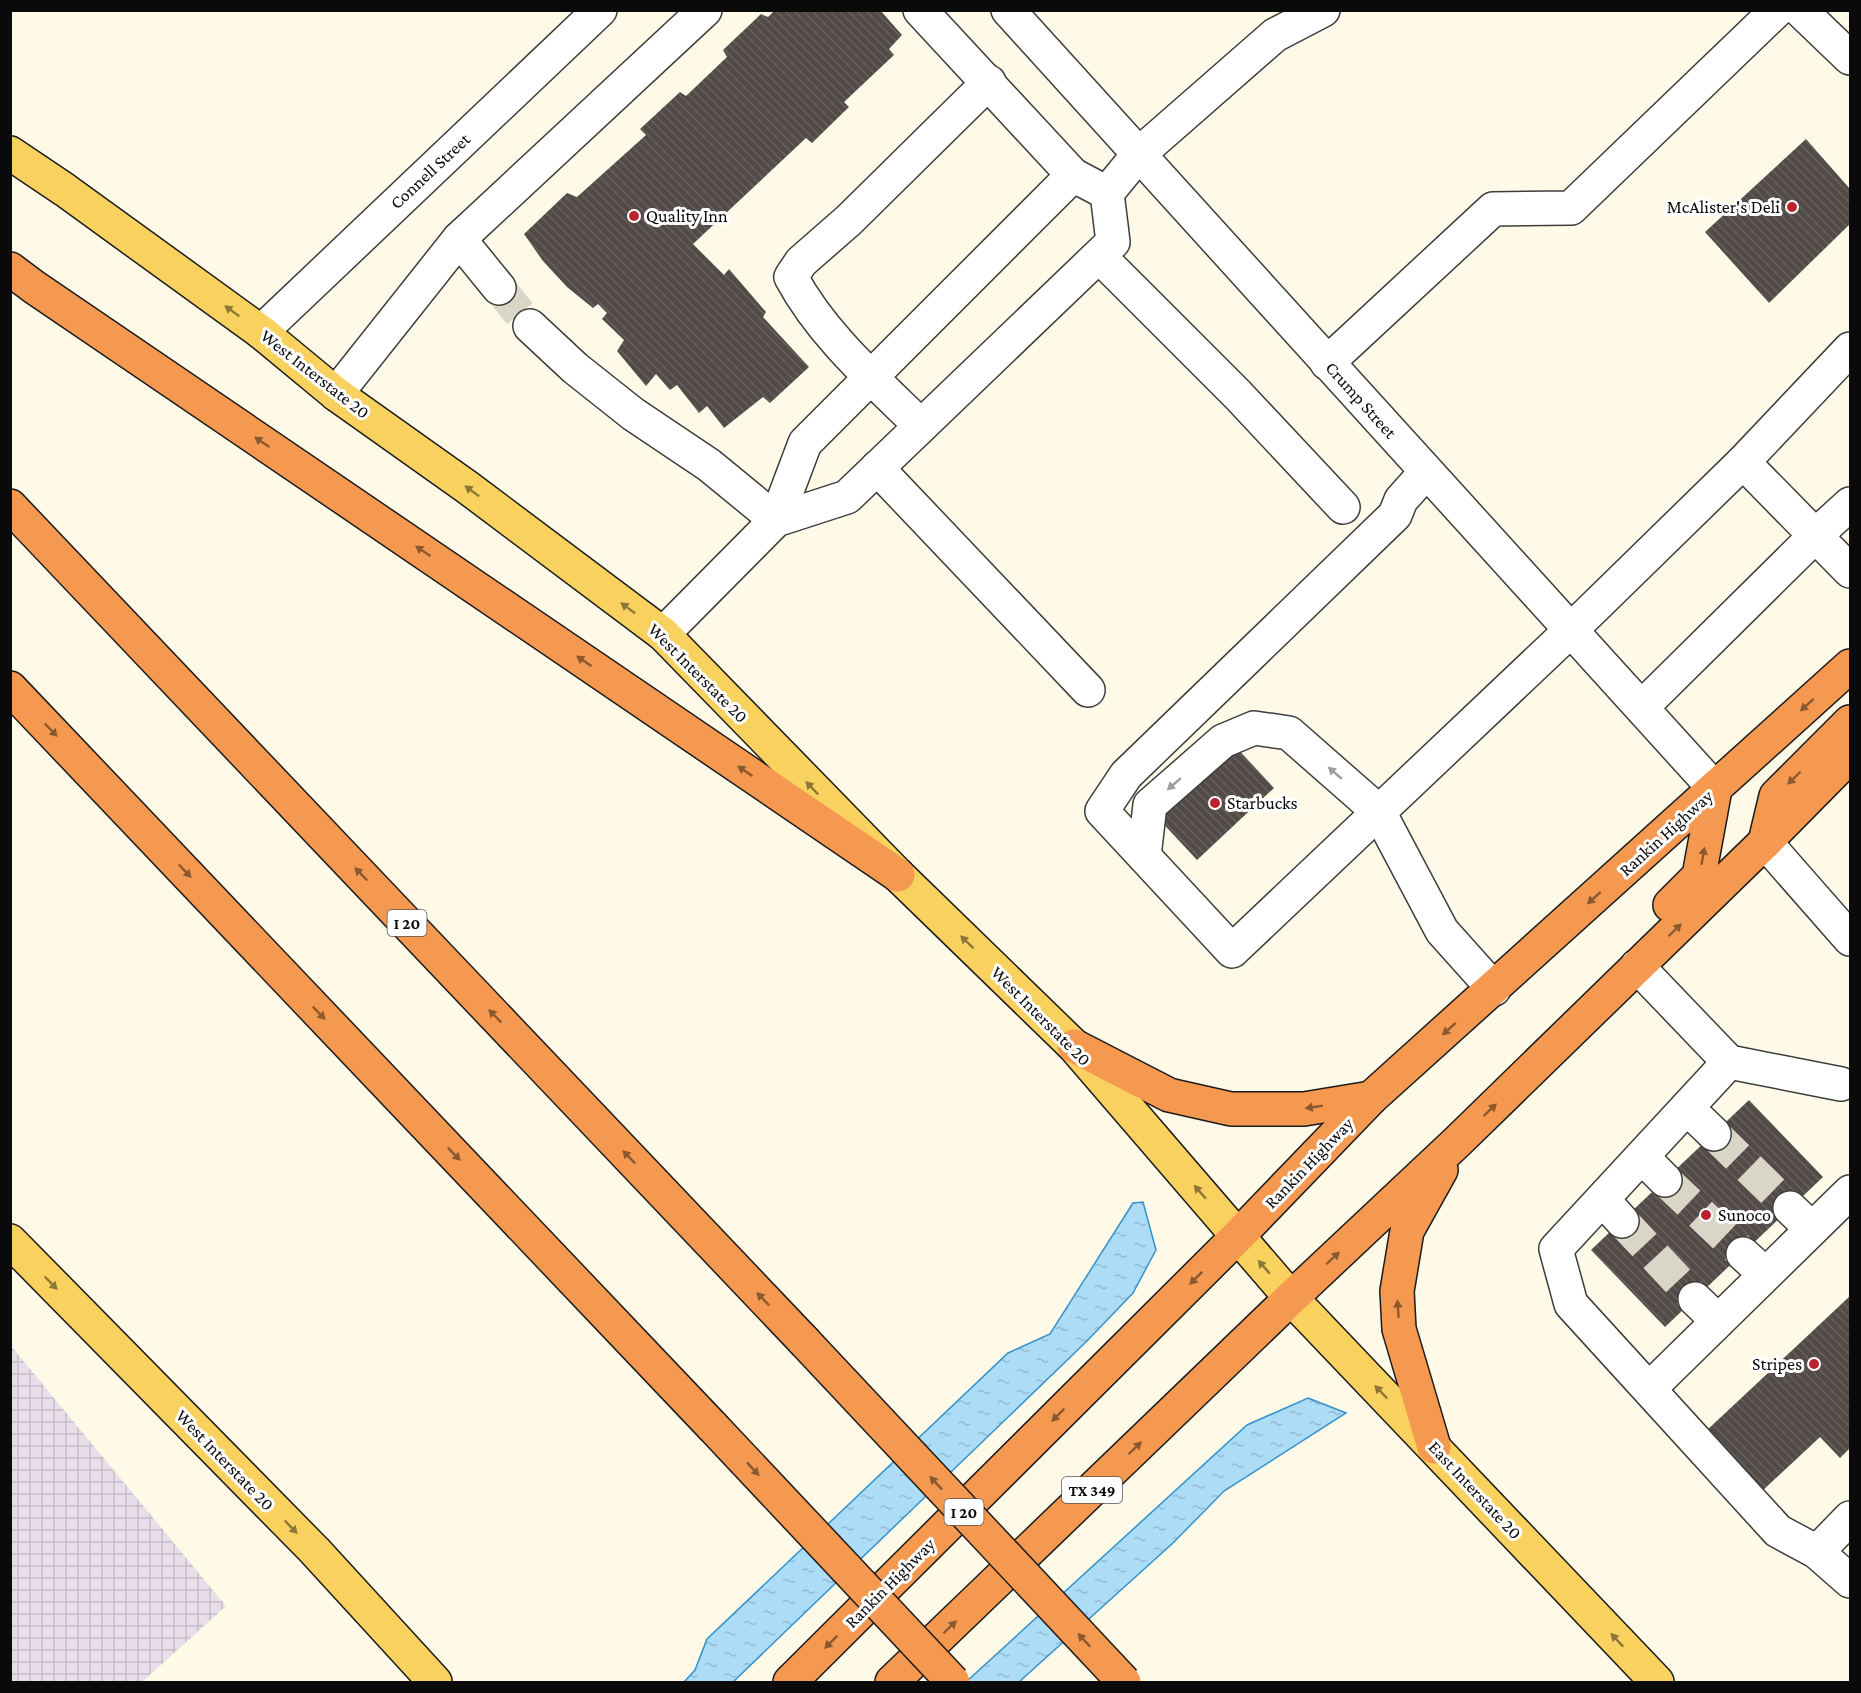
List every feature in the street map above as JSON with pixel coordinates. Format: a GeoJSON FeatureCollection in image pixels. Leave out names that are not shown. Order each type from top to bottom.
{"type":"FeatureCollection","features":[{"type":"Feature","properties":{"kind":"highway"},"geometry":{"type":"LineString","coordinates":[[10,269],[898,875]]}},
{"type":"Feature","properties":{"kind":"highway","name":"I 20"},"geometry":{"type":"LineString","coordinates":[[10,506],[804,1341],[1124,1683]]}},
{"type":"Feature","properties":{"kind":"highway","name":"Rankin Highway"},"geometry":{"type":"LineString","coordinates":[[790,1683],[1238,1236],[1371,1098],[1851,666]]}},
{"type":"Feature","properties":{"kind":"highway"},"geometry":{"type":"LineString","coordinates":[[10,687],[953,1683]]}},
{"type":"Feature","properties":{"kind":"highway"},"geometry":{"type":"LineString","coordinates":[[1765,842],[1776,796],[1851,722]]}},
{"type":"Feature","properties":{"kind":"highway"},"geometry":{"type":"LineString","coordinates":[[1291,1298],[1457,1142],[1848,762]]}},
{"type":"Feature","properties":{"kind":"highway"},"geometry":{"type":"LineString","coordinates":[[1524,1076],[1549,1023],[1699,876],[1715,789]]}},
{"type":"Feature","properties":{"kind":"highway"},"geometry":{"type":"LineString","coordinates":[[1074,1046],[1169,1095],[1231,1109],[1304,1109],[1371,1098]]}},
{"type":"Feature","properties":{"kind":"highway"},"geometry":{"type":"LineString","coordinates":[[1434,1447],[1399,1329],[1397,1291],[1407,1232],[1457,1142]]}},
{"type":"Feature","properties":{"kind":"highway","name":"TX 349"},"geometry":{"type":"LineString","coordinates":[[892,1683],[1291,1298]]}},
{"type":"Feature","properties":{"kind":"main road","name":"West Interstate 20"},"geometry":{"type":"LineString","coordinates":[[10,153],[65,190],[261,332],[336,394],[467,487],[663,634],[898,875],[1074,1046],[1291,1298]]}},
{"type":"Feature","properties":{"kind":"main road","name":"West Interstate 20"},"geometry":{"type":"LineString","coordinates":[[10,1241],[315,1551],[435,1683]]}},
{"type":"Feature","properties":{"kind":"main road","name":"East Interstate 20"},"geometry":{"type":"LineString","coordinates":[[1291,1298],[1657,1683]]}},
{"type":"Feature","properties":{"kind":"street","name":"Connell Street"},"geometry":{"type":"LineString","coordinates":[[261,332],[600,10]]}},
{"type":"Feature","properties":{"kind":"street"},"geometry":{"type":"LineString","coordinates":[[336,394],[459,239],[705,10]]}},
{"type":"Feature","properties":{"kind":"street"},"geometry":{"type":"LineString","coordinates":[[920,10],[1073,175],[1107,193]]}},
{"type":"Feature","properties":{"kind":"street","name":"Crump Street"},"geometry":{"type":"LineString","coordinates":[[1008,10],[1715,789]]}},
{"type":"Feature","properties":{"kind":"street"},"geometry":{"type":"LineString","coordinates":[[776,520],[847,497],[1113,242],[1107,193],[1139,154],[1275,23],[1323,10]]}},
{"type":"Feature","properties":{"kind":"street"},"geometry":{"type":"LineString","coordinates":[[1327,363],[1492,209],[1571,208],[1777,10]]}},
{"type":"Feature","properties":{"kind":"street"},"geometry":{"type":"LineString","coordinates":[[1800,10],[1851,58]]}},
{"type":"Feature","properties":{"kind":"street"},"geometry":{"type":"LineString","coordinates":[[921,426],[830,334],[798,292],[791,277],[801,262],[849,220],[989,82]]}},
{"type":"Feature","properties":{"kind":"street"},"geometry":{"type":"LineString","coordinates":[[663,634],[776,520],[805,443],[1073,175]]}},
{"type":"Feature","properties":{"kind":"street"},"geometry":{"type":"LineString","coordinates":[[459,239],[500,288]]}},
{"type":"Feature","properties":{"kind":"street"},"geometry":{"type":"LineString","coordinates":[[1099,256],[1238,395],[1343,507]]}},
{"type":"Feature","properties":{"kind":"street"},"geometry":{"type":"LineString","coordinates":[[530,326],[575,368],[633,414],[709,465],[776,520]]}},
{"type":"Feature","properties":{"kind":"street"},"geometry":{"type":"LineString","coordinates":[[1426,472],[1401,500],[1395,515],[1125,775],[1102,811],[1232,951],[1571,630],[1743,462],[1851,349]]}},
{"type":"Feature","properties":{"kind":"street"},"geometry":{"type":"LineString","coordinates":[[1743,462],[1851,571]]}},
{"type":"Feature","properties":{"kind":"street"},"geometry":{"type":"LineString","coordinates":[[877,468],[1088,690]]}},
{"type":"Feature","properties":{"kind":"street"},"geometry":{"type":"LineString","coordinates":[[1642,707],[1816,535],[1851,504]]}},
{"type":"Feature","properties":{"kind":"street"},"geometry":{"type":"LineString","coordinates":[[1144,856],[1150,805],[1223,741],[1254,728],[1289,733],[1379,812],[1442,931],[1494,989]]}},
{"type":"Feature","properties":{"kind":"street"},"geometry":{"type":"LineString","coordinates":[[1765,842],[1851,939]]}},
{"type":"Feature","properties":{"kind":"street"},"geometry":{"type":"LineString","coordinates":[[1637,966],[1729,1062],[1847,1084]]}},
{"type":"Feature","properties":{"kind":"street"},"geometry":{"type":"LineString","coordinates":[[1729,1062],[1642,1157],[1612,1210],[1556,1249],[1571,1304],[1778,1531],[1817,1552],[1851,1581]]}},
{"type":"Feature","properties":{"kind":"street"},"geometry":{"type":"LineString","coordinates":[[1687,1108],[1714,1134]]}},
{"type":"Feature","properties":{"kind":"street"},"geometry":{"type":"LineString","coordinates":[[1642,1157],[1665,1179]]}},
{"type":"Feature","properties":{"kind":"street"},"geometry":{"type":"LineString","coordinates":[[1648,1389],[1707,1310],[1754,1264],[1801,1219],[1851,1192]]}},
{"type":"Feature","properties":{"kind":"street"},"geometry":{"type":"LineString","coordinates":[[1817,1552],[1851,1518]]}},
{"type":"Feature","properties":{"kind":"shaded area"},"geometry":{"type":"Polygon","coordinates":[[[11,1346],[226,1606],[142,1682],[11,1682],[11,1346]]]}},
{"type":"Feature","properties":{"kind":"water"},"geometry":{"type":"Polygon","coordinates":[[[1143,1202],[1156,1250],[1133,1293],[1087,1341],[733,1682],[684,1682],[695,1670],[707,1639],[1008,1353],[1050,1334],[1133,1203],[1143,1202]]]}},
{"type":"Feature","properties":{"kind":"water"},"geometry":{"type":"Polygon","coordinates":[[[1308,1398],[1346,1413],[1224,1491],[1173,1543],[1019,1682],[966,1682],[1247,1425],[1308,1398]]]}},
{"type":"Feature","properties":{"kind":"building","name":"Quality Inn"},"geometry":{"type":"Polygon","coordinates":[[[775,10],[880,10],[902,35],[889,49],[894,55],[844,102],[849,107],[812,143],[806,138],[693,244],[724,275],[729,269],[766,312],[763,317],[809,367],[770,403],[763,397],[724,428],[707,406],[699,413],[677,385],[670,390],[656,374],[646,386],[617,351],[624,340],[602,319],[607,313],[598,304],[593,308],[567,287],[543,261],[524,234],[567,193],[577,197],[646,135],[640,129],[680,92],[686,96],[727,57],[723,50],[761,14],[768,17],[775,10]]]}},
{"type":"Feature","properties":{"kind":"building","name":"McAlister's Deli"},"geometry":{"type":"Polygon","coordinates":[[[1806,139],[1850,189],[1850,224],[1769,303],[1705,232],[1806,139]]]}},
{"type":"Feature","properties":{"kind":"building","name":"Starbucks"},"geometry":{"type":"Polygon","coordinates":[[[1234,745],[1274,788],[1197,860],[1157,817],[1234,745]]]}},
{"type":"Feature","properties":{"kind":"building","name":"Sunoco"},"geometry":{"type":"Polygon","coordinates":[[[1749,1100],[1823,1177],[1665,1327],[1591,1250],[1749,1100]]]}},
{"type":"Feature","properties":{"kind":"building","name":"Stripes"},"geometry":{"type":"Polygon","coordinates":[[[1850,1296],[1850,1448],[1840,1458],[1820,1437],[1761,1492],[1705,1432],[1850,1296]]]}},
{"type":"Feature","properties":{"kind":"tunnel"},"geometry":{"type":"LineString","coordinates":[[499,288],[530,326]]}},
{"type":"Feature","properties":{"kind":"tunnel"},"geometry":{"type":"LineString","coordinates":[[1714,1134],[1790,1208]]}},
{"type":"Feature","properties":{"kind":"tunnel"},"geometry":{"type":"LineString","coordinates":[[1665,1180],[1743,1254]]}},
{"type":"Feature","properties":{"kind":"tunnel"},"geometry":{"type":"LineString","coordinates":[[1622,1221],[1695,1299]]}},
{"type":"Feature","properties":{"kind":"place","name":"McAlister's Deli"},"geometry":{"type":"Point","coordinates":[1792,207]}},
{"type":"Feature","properties":{"kind":"place","name":"Quality Inn"},"geometry":{"type":"Point","coordinates":[634,216]}},
{"type":"Feature","properties":{"kind":"place","name":"Starbucks"},"geometry":{"type":"Point","coordinates":[1215,803]}},
{"type":"Feature","properties":{"kind":"place","name":"Sunoco"},"geometry":{"type":"Point","coordinates":[1706,1215]}},
{"type":"Feature","properties":{"kind":"place","name":"Stripes"},"geometry":{"type":"Point","coordinates":[1814,1364]}}]}
